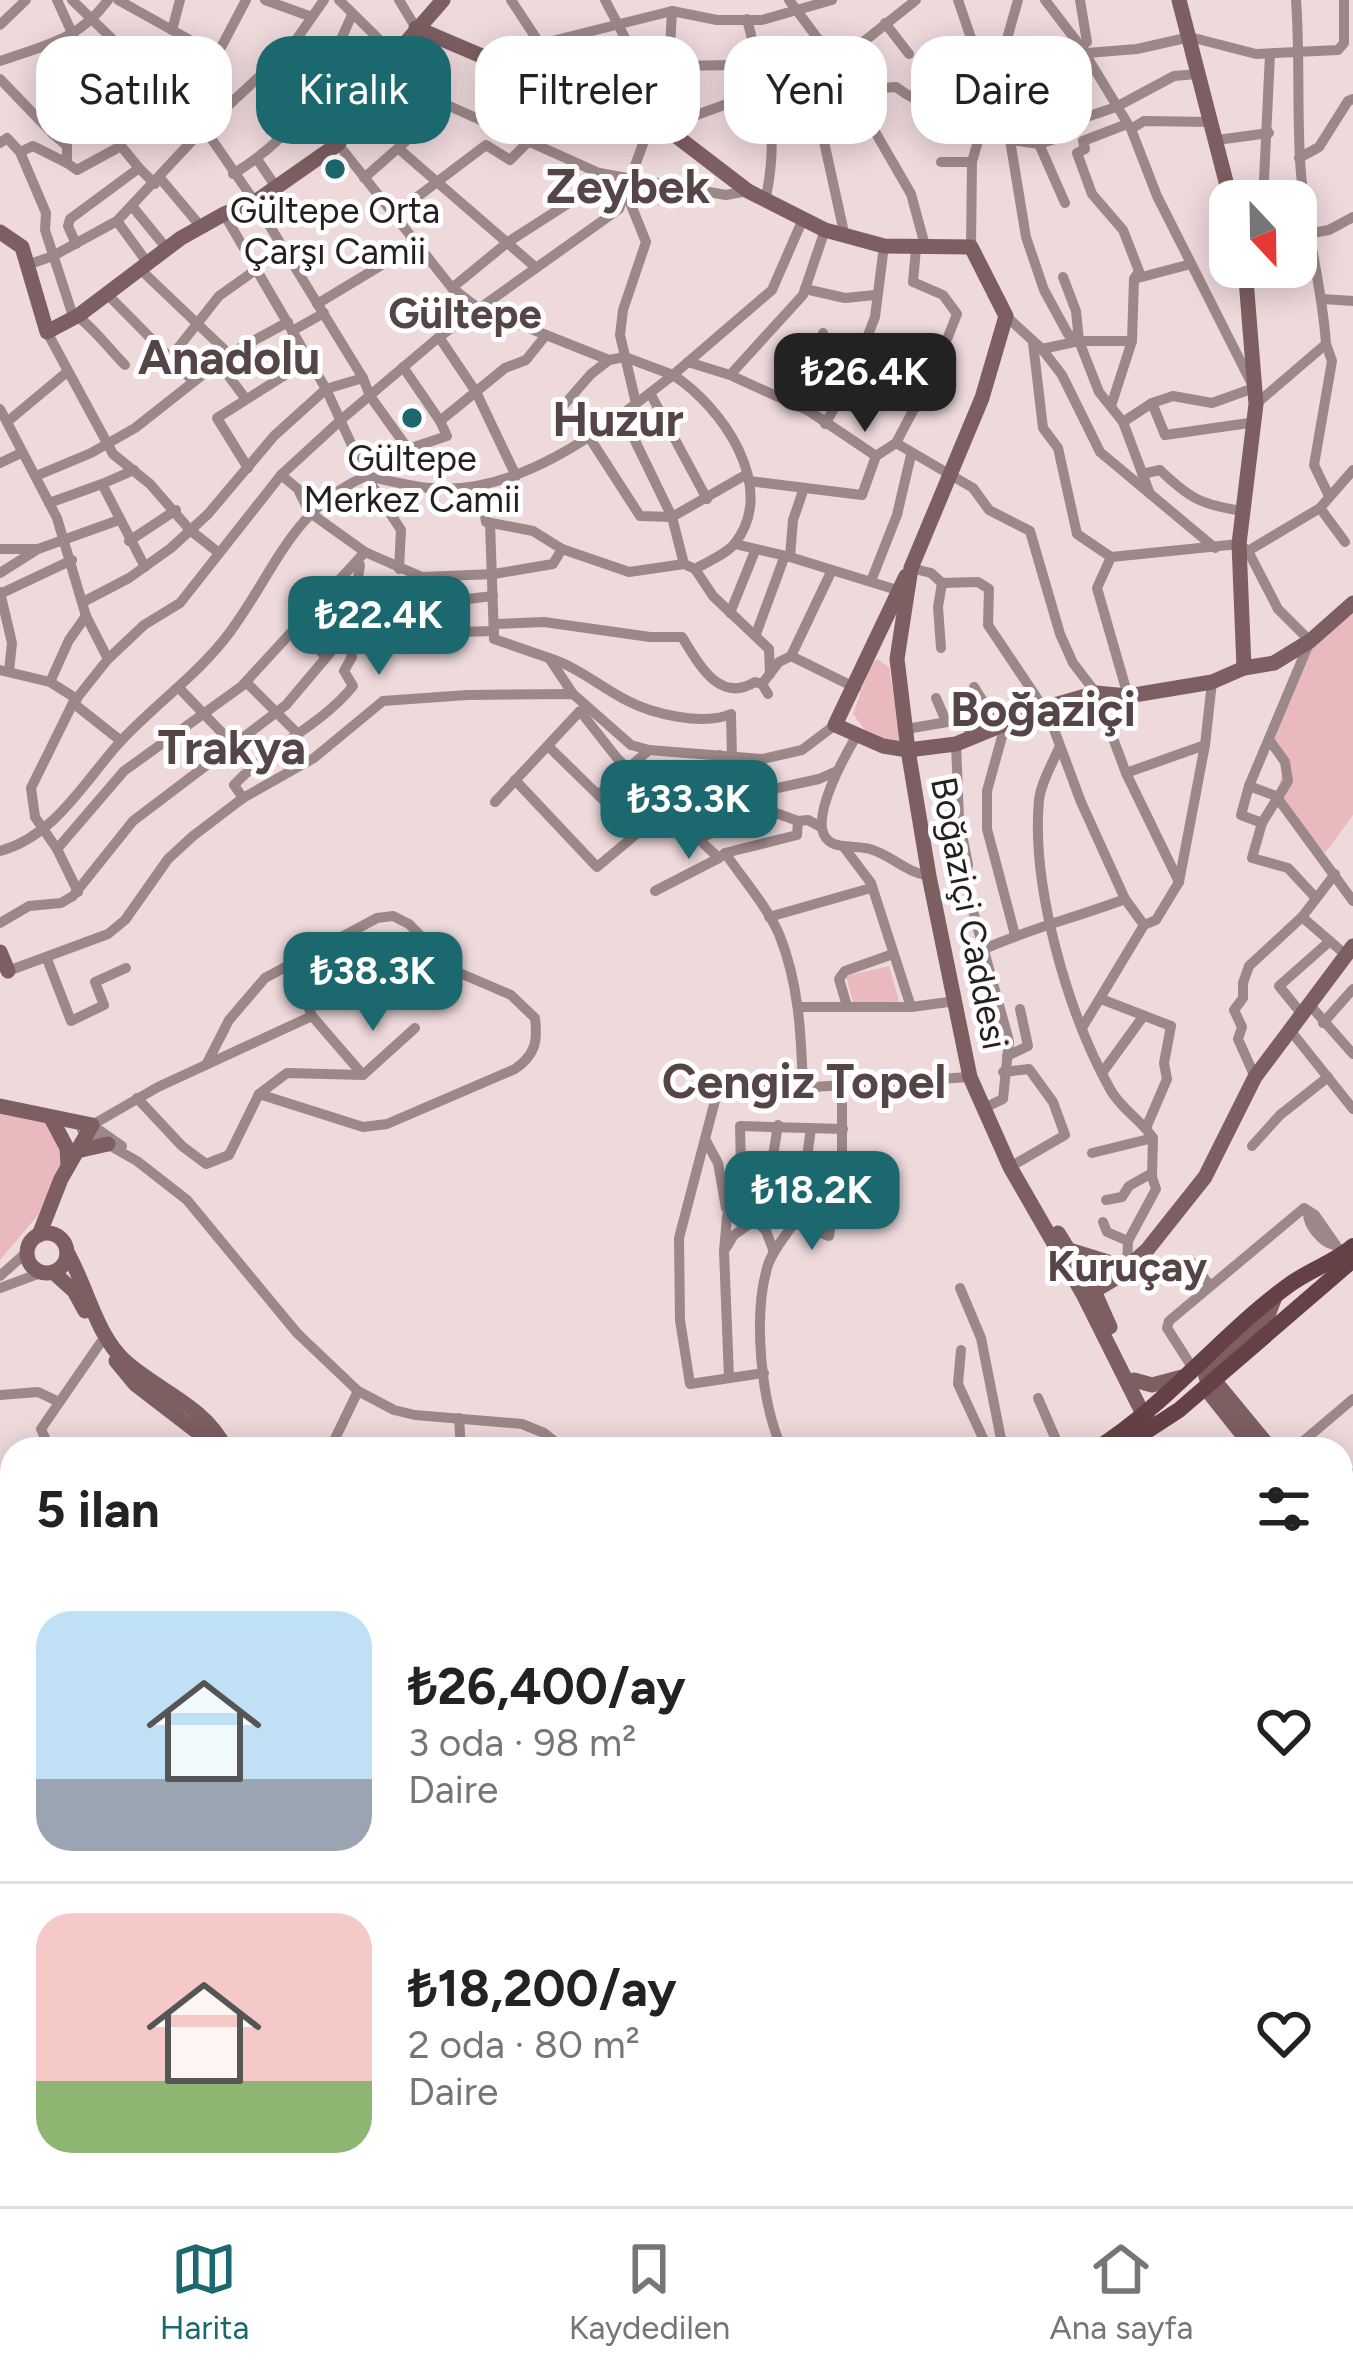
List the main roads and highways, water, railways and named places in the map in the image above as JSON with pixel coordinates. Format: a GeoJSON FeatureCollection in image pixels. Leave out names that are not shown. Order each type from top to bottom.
{"type":"FeatureCollection","features":[{"type":"Feature","properties":{"kind":"main road"},"geometry":{"type":"LineString","coordinates":[[1201,1377],[1290,1284],[1348,1255]]}},
{"type":"Feature","properties":{"kind":"main road"},"geometry":{"type":"LineString","coordinates":[[1131,1437],[1348,1255]]}},
{"type":"Feature","properties":{"kind":"main road"},"geometry":{"type":"LineString","coordinates":[[1117,1437],[1151,1418]]}},
{"type":"Feature","properties":{"kind":"place","name":"Gültepe Orta Çarşı Camii"},"geometry":{"type":"Point","coordinates":[335,169]}},
{"type":"Feature","properties":{"kind":"place","name":"Gültepe Merkez Camii"},"geometry":{"type":"Point","coordinates":[412,418]}},
{"type":"Feature","properties":{"kind":"district","name":"Zeybek"},"geometry":{"type":"Point","coordinates":[628,186]}},
{"type":"Feature","properties":{"kind":"district","name":"Gültepe"},"geometry":{"type":"Point","coordinates":[465,313]}},
{"type":"Feature","properties":{"kind":"district","name":"Anadolu"},"geometry":{"type":"Point","coordinates":[229,357]}},
{"type":"Feature","properties":{"kind":"district","name":"Huzur"},"geometry":{"type":"Point","coordinates":[618,419]}},
{"type":"Feature","properties":{"kind":"district","name":"Boğaziçi"},"geometry":{"type":"Point","coordinates":[1043,709]}},
{"type":"Feature","properties":{"kind":"district","name":"Trakya"},"geometry":{"type":"Point","coordinates":[232,747]}},
{"type":"Feature","properties":{"kind":"district","name":"Cengiz Topel"},"geometry":{"type":"Point","coordinates":[804,1081]}},
{"type":"Feature","properties":{"kind":"district","name":"Kuruçay"},"geometry":{"type":"Point","coordinates":[1127,1266]}}]}
